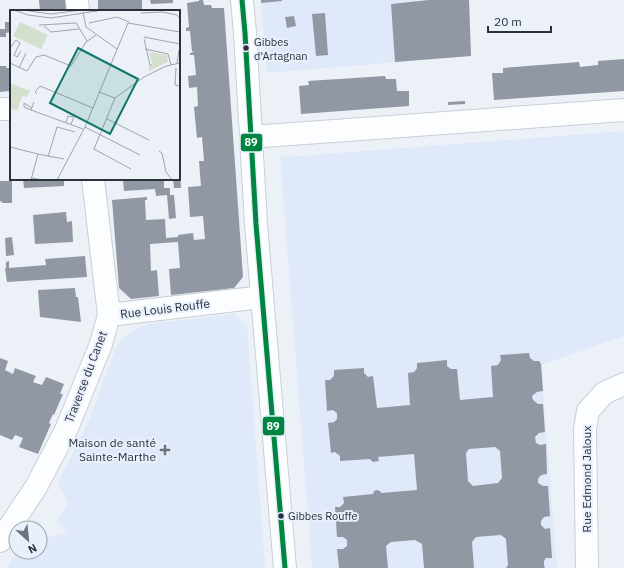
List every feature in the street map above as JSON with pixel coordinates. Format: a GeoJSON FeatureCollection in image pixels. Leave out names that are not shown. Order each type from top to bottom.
{"type":"FeatureCollection","features":[{"type":"Feature","properties":{"kind":"street"},"geometry":{"type":"LineString","coordinates":[[77,0],[78,10]]}},
{"type":"Feature","properties":{"kind":"street"},"geometry":{"type":"LineString","coordinates":[[242,0],[256,224],[285,568]]}},
{"type":"Feature","properties":{"kind":"street"},"geometry":{"type":"LineString","coordinates":[[251,137],[624,110]]}},
{"type":"Feature","properties":{"kind":"street","name":"Rue Louis Rouffe"},"geometry":{"type":"LineString","coordinates":[[93,180],[109,316],[262,297]]}},
{"type":"Feature","properties":{"kind":"street","name":"Traverse du Canet"},"geometry":{"type":"LineString","coordinates":[[0,541],[36,487],[67,428],[101,344],[109,316]]}},
{"type":"Feature","properties":{"kind":"street","name":"Rue Edmond Jaloux"},"geometry":{"type":"LineString","coordinates":[[587,568],[585,429],[588,411],[604,393],[624,384]]}},
{"type":"Feature","properties":{"kind":"shaded area"},"geometry":{"type":"Polygon","coordinates":[[[261,0],[469,0],[471,56],[267,73],[261,0]]]}},
{"type":"Feature","properties":{"kind":"shaded area"},"geometry":{"type":"Polygon","coordinates":[[[624,131],[624,336],[541,365],[557,568],[312,568],[280,156],[286,157],[624,131]]]}},
{"type":"Feature","properties":{"kind":"shaded area","name":"Maison de santé Sainte-Marthe"},"geometry":{"type":"Polygon","coordinates":[[[234,314],[247,325],[265,568],[6,568],[11,560],[48,560],[48,537],[67,532],[56,521],[68,504],[58,483],[90,418],[117,346],[130,332],[149,324],[234,314]]]}},
{"type":"Feature","properties":{"kind":"building"},"geometry":{"type":"Polygon","coordinates":[[[39,0],[66,0],[67,10],[40,10],[39,0]]]}},
{"type":"Feature","properties":{"kind":"building"},"geometry":{"type":"Polygon","coordinates":[[[98,0],[142,0],[142,10],[98,10],[98,0]]]}},
{"type":"Feature","properties":{"kind":"building"},"geometry":{"type":"Polygon","coordinates":[[[150,0],[173,0],[173,3],[151,4],[150,0]]]}},
{"type":"Feature","properties":{"kind":"building"},"geometry":{"type":"Polygon","coordinates":[[[203,0],[204,5],[211,5],[212,8],[224,8],[243,277],[234,288],[171,295],[169,269],[180,268],[178,242],[150,244],[151,271],[157,270],[159,296],[131,299],[119,288],[112,200],[147,197],[147,200],[145,200],[146,220],[165,219],[166,238],[178,237],[178,235],[193,233],[194,240],[205,239],[203,216],[190,217],[188,187],[201,186],[199,161],[204,161],[202,137],[197,138],[194,107],[198,106],[197,87],[189,88],[188,76],[196,75],[194,55],[190,55],[190,53],[194,52],[194,51],[192,52],[190,31],[186,31],[186,28],[189,27],[187,3],[203,0]]]}},
{"type":"Feature","properties":{"kind":"building"},"geometry":{"type":"Polygon","coordinates":[[[261,0],[282,0],[282,1],[261,3],[261,0]]]}},
{"type":"Feature","properties":{"kind":"building"},"geometry":{"type":"Polygon","coordinates":[[[429,0],[469,0],[471,56],[395,62],[391,4],[429,0]]]}},
{"type":"Feature","properties":{"kind":"building"},"geometry":{"type":"Polygon","coordinates":[[[325,13],[328,55],[316,56],[312,14],[325,13]]]}},
{"type":"Feature","properties":{"kind":"building"},"geometry":{"type":"Polygon","coordinates":[[[294,16],[296,26],[287,28],[285,17],[294,16]]]}},
{"type":"Feature","properties":{"kind":"building"},"geometry":{"type":"Polygon","coordinates":[[[5,22],[10,22],[10,32],[6,33],[6,37],[0,37],[0,29],[5,29],[5,22]]]}},
{"type":"Feature","properties":{"kind":"building"},"geometry":{"type":"Polygon","coordinates":[[[624,59],[624,91],[494,100],[492,73],[503,73],[503,68],[579,62],[580,67],[598,65],[598,61],[624,59]]]}},
{"type":"Feature","properties":{"kind":"building"},"geometry":{"type":"Polygon","coordinates":[[[0,66],[6,66],[7,68],[10,68],[10,91],[0,92],[0,66]]]}},
{"type":"Feature","properties":{"kind":"building"},"geometry":{"type":"Polygon","coordinates":[[[385,76],[386,79],[396,79],[397,91],[409,91],[409,106],[301,114],[299,86],[309,85],[308,81],[385,76]]]}},
{"type":"Feature","properties":{"kind":"building"},"geometry":{"type":"Polygon","coordinates":[[[465,101],[465,104],[448,105],[448,102],[465,101]]]}},
{"type":"Feature","properties":{"kind":"building"},"geometry":{"type":"Polygon","coordinates":[[[180,175],[181,188],[174,188],[173,180],[180,180],[180,175]]]}},
{"type":"Feature","properties":{"kind":"building"},"geometry":{"type":"Polygon","coordinates":[[[23,180],[64,180],[64,186],[24,188],[23,180]]]}},
{"type":"Feature","properties":{"kind":"building"},"geometry":{"type":"Polygon","coordinates":[[[123,180],[164,180],[164,188],[170,188],[170,195],[174,195],[176,218],[169,219],[167,195],[156,196],[155,189],[124,191],[123,180]]]}},
{"type":"Feature","properties":{"kind":"building"},"geometry":{"type":"Polygon","coordinates":[[[0,181],[12,181],[12,203],[0,202],[0,181]]]}},
{"type":"Feature","properties":{"kind":"building"},"geometry":{"type":"Polygon","coordinates":[[[66,212],[67,222],[72,221],[73,242],[35,244],[33,215],[66,212]]]}},
{"type":"Feature","properties":{"kind":"building"},"geometry":{"type":"Polygon","coordinates":[[[12,237],[14,255],[6,256],[5,238],[12,237]]]}},
{"type":"Feature","properties":{"kind":"building"},"geometry":{"type":"Polygon","coordinates":[[[85,256],[87,277],[7,282],[5,268],[6,262],[9,261],[9,268],[46,265],[45,259],[85,256]]]}},
{"type":"Feature","properties":{"kind":"building"},"geometry":{"type":"Polygon","coordinates":[[[75,288],[76,297],[78,297],[81,322],[40,317],[38,290],[75,288]]]}},
{"type":"Feature","properties":{"kind":"building"},"geometry":{"type":"Polygon","coordinates":[[[529,353],[530,358],[534,361],[539,361],[541,364],[543,391],[537,392],[532,396],[533,400],[538,404],[543,404],[545,432],[539,433],[535,437],[536,443],[540,445],[546,444],[547,474],[541,475],[538,479],[538,483],[543,486],[548,486],[550,516],[544,517],[541,521],[541,525],[545,529],[550,528],[552,558],[546,558],[544,561],[545,568],[506,568],[508,565],[506,539],[501,535],[476,537],[472,542],[474,568],[424,568],[422,544],[415,540],[391,542],[386,546],[388,568],[339,568],[337,549],[343,549],[347,546],[347,540],[343,537],[337,537],[335,507],[340,507],[344,503],[343,497],[373,494],[374,491],[378,490],[381,493],[417,490],[414,454],[378,457],[379,461],[373,462],[370,459],[340,461],[340,456],[335,452],[331,453],[328,423],[334,422],[337,419],[337,413],[333,410],[327,411],[325,380],[330,380],[334,376],[334,370],[364,368],[364,373],[368,377],[373,376],[377,408],[410,405],[408,373],[414,372],[417,368],[417,363],[447,360],[447,366],[451,369],[457,369],[460,400],[493,397],[491,366],[498,365],[501,360],[500,355],[529,353]],[[495,447],[469,449],[466,453],[468,481],[473,486],[498,483],[502,478],[500,451],[495,447]]]}},
{"type":"Feature","properties":{"kind":"building"},"geometry":{"type":"Polygon","coordinates":[[[0,358],[8,361],[5,370],[13,374],[15,368],[36,376],[33,382],[42,385],[46,377],[64,384],[60,394],[63,394],[49,423],[51,424],[38,454],[19,447],[23,438],[15,435],[12,440],[0,435],[0,358]]]}},
{"type":"Feature","properties":{"kind":"transit line","name":"89"},"geometry":{"type":"LineString","coordinates":[[242,0],[256,224],[285,568]]}},
{"type":"Feature","properties":{"kind":"place","name":"Gibbes d'Artagnan"},"geometry":{"type":"Point","coordinates":[246,48]}},
{"type":"Feature","properties":{"kind":"place","name":"Maison de santé Sainte-Marthe"},"geometry":{"type":"Point","coordinates":[165,450]}},
{"type":"Feature","properties":{"kind":"place","name":"Gibbes Rouffe"},"geometry":{"type":"Point","coordinates":[281,516]}}]}
